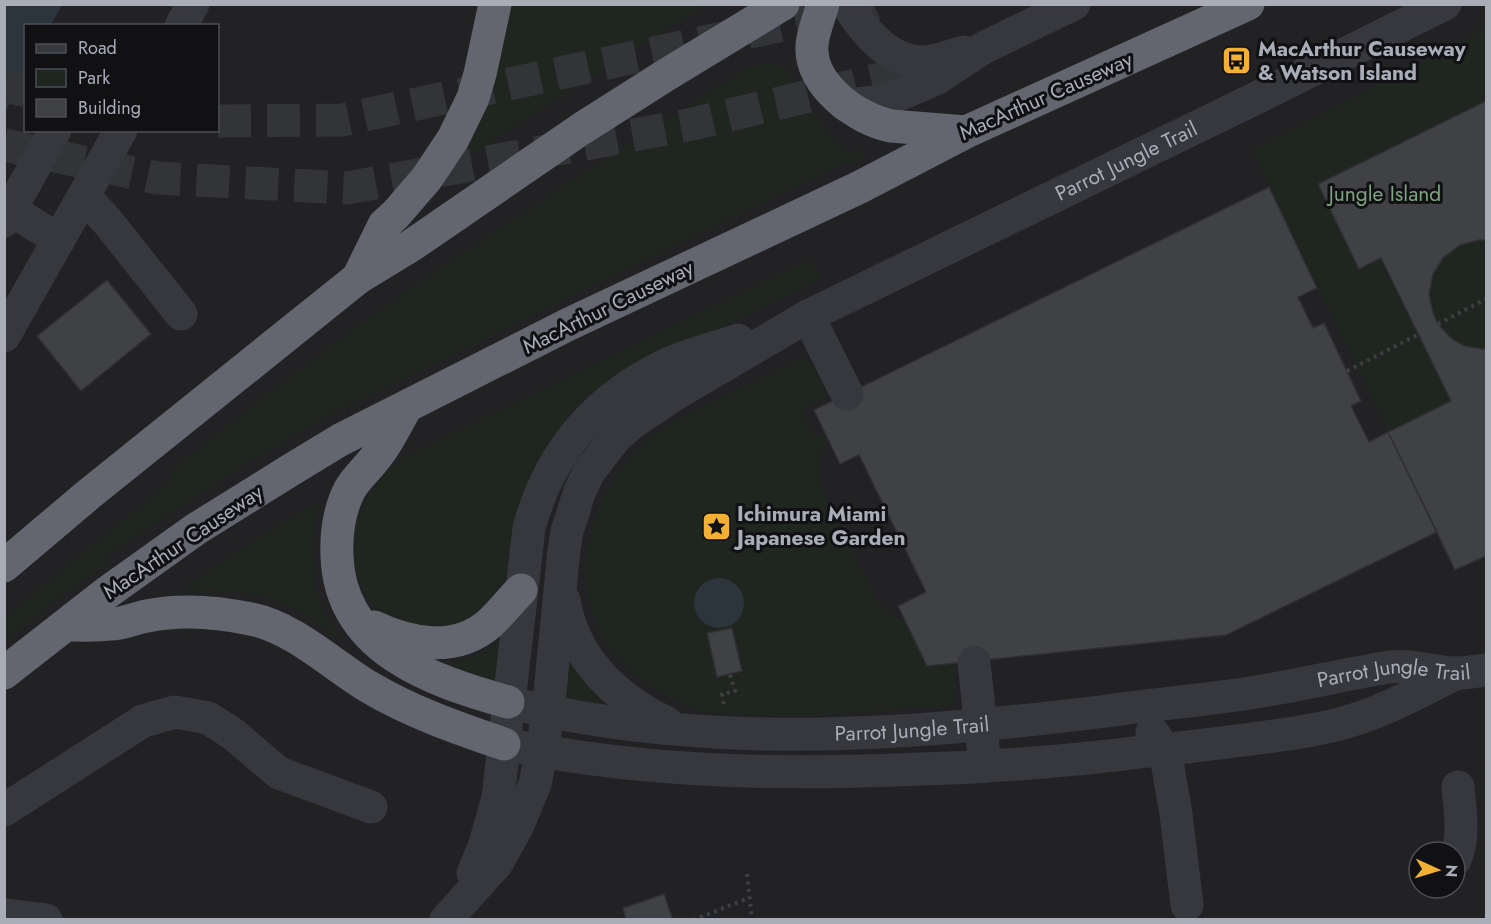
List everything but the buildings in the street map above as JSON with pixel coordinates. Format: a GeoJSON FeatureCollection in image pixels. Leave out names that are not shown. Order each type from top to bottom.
{"type":"FeatureCollection","features":[{"type":"Feature","properties":{"kind":"highway"},"geometry":{"type":"LineString","coordinates":[[358,278],[384,225],[427,178],[453,139],[473,98],[495,4]]}},
{"type":"Feature","properties":{"kind":"highway"},"geometry":{"type":"LineString","coordinates":[[4,566],[89,494],[358,278],[412,245],[581,129],[783,4]]}},
{"type":"Feature","properties":{"kind":"highway"},"geometry":{"type":"LineString","coordinates":[[823,4],[812,46],[813,59],[824,83],[845,105],[885,125],[966,132]]}},
{"type":"Feature","properties":{"kind":"highway","name":"MacArthur Causeway"},"geometry":{"type":"LineString","coordinates":[[4,673],[105,594],[196,529],[330,446],[567,325],[860,187],[966,132],[1248,4]]}},
{"type":"Feature","properties":{"kind":"highway"},"geometry":{"type":"LineString","coordinates":[[407,406],[376,457],[350,489],[343,505],[338,525],[337,563],[347,603],[355,618],[377,644],[411,665],[434,678],[508,702]]}},
{"type":"Feature","properties":{"kind":"highway"},"geometry":{"type":"LineString","coordinates":[[355,618],[411,641],[446,642],[475,634],[494,620],[521,590]]}},
{"type":"Feature","properties":{"kind":"highway"},"geometry":{"type":"LineString","coordinates":[[66,625],[114,624],[148,615],[188,612],[253,619],[288,633],[369,687],[396,702],[455,728],[504,744]]}},
{"type":"Feature","properties":{"kind":"street"},"geometry":{"type":"LineString","coordinates":[[182,24],[193,4]]}},
{"type":"Feature","properties":{"kind":"street"},"geometry":{"type":"LineString","coordinates":[[847,4],[862,27],[875,41],[887,51],[911,61],[931,61],[983,48]]}},
{"type":"Feature","properties":{"kind":"street"},"geometry":{"type":"LineString","coordinates":[[845,105],[888,99],[936,79],[983,48],[1074,4]]}},
{"type":"Feature","properties":{"kind":"street","name":"Parrot Jungle Trail"},"geometry":{"type":"LineString","coordinates":[[542,752],[567,531],[579,493],[589,472],[615,438],[632,423],[661,403],[808,316],[1445,4]]}},
{"type":"Feature","properties":{"kind":"street"},"geometry":{"type":"LineString","coordinates":[[54,132],[8,215],[59,240]]}},
{"type":"Feature","properties":{"kind":"street"},"geometry":{"type":"LineString","coordinates":[[4,336],[120,132]]}},
{"type":"Feature","properties":{"kind":"street"},"geometry":{"type":"LineString","coordinates":[[84,196],[107,221],[181,314]]}},
{"type":"Feature","properties":{"kind":"street"},"geometry":{"type":"LineString","coordinates":[[808,316],[847,394]]}},
{"type":"Feature","properties":{"kind":"street","name":"Parrot Jungle Trail"},"geometry":{"type":"LineString","coordinates":[[808,316],[669,364],[611,400],[592,416],[563,451],[541,490],[529,528],[504,744],[542,752],[647,765],[770,772],[985,766],[1081,759],[1281,735],[1339,724],[1362,718],[1472,672]]}},
{"type":"Feature","properties":{"kind":"street"},"geometry":{"type":"LineString","coordinates":[[561,582],[570,625],[587,660],[600,676],[643,711],[682,730]]}},
{"type":"Feature","properties":{"kind":"street"},"geometry":{"type":"LineString","coordinates":[[975,662],[985,766]]}},
{"type":"Feature","properties":{"kind":"street","name":"Parrot Jungle Trail"},"geometry":{"type":"LineString","coordinates":[[508,702],[548,712],[682,730],[839,735],[981,726],[1189,702],[1258,692],[1393,666],[1472,672]]}},
{"type":"Feature","properties":{"kind":"street"},"geometry":{"type":"LineString","coordinates":[[1118,709],[1150,730],[1165,750],[1176,814],[1187,905]]}},
{"type":"Feature","properties":{"kind":"street"},"geometry":{"type":"LineString","coordinates":[[4,810],[143,722],[175,712],[208,718],[233,734],[279,773],[371,807]]}},
{"type":"Feature","properties":{"kind":"street"},"geometry":{"type":"LineString","coordinates":[[453,911],[484,847],[498,798],[504,744]]}},
{"type":"Feature","properties":{"kind":"street"},"geometry":{"type":"LineString","coordinates":[[453,911],[497,863],[517,827],[535,784],[542,752]]}},
{"type":"Feature","properties":{"kind":"street"},"geometry":{"type":"LineString","coordinates":[[1458,786],[1460,840]]}},
{"type":"Feature","properties":{"kind":"street"},"geometry":{"type":"LineString","coordinates":[[4,915],[46,920]]}},
{"type":"Feature","properties":{"kind":"path"},"geometry":{"type":"LineString","coordinates":[[1438,324],[1486,299]]}},
{"type":"Feature","properties":{"kind":"path"},"geometry":{"type":"LineString","coordinates":[[1347,371],[1419,334]]}},
{"type":"Feature","properties":{"kind":"path"},"geometry":{"type":"LineString","coordinates":[[725,705],[722,694],[735,691],[730,675]]}},
{"type":"Feature","properties":{"kind":"path"},"geometry":{"type":"LineString","coordinates":[[747,874],[752,920]]}},
{"type":"Feature","properties":{"kind":"path"},"geometry":{"type":"LineString","coordinates":[[693,920],[750,898]]}},
{"type":"Feature","properties":{"kind":"shaded area"},"geometry":{"type":"Polygon","coordinates":[[[5,4],[62,5],[52,24],[24,24],[24,75],[5,113],[5,4]]]}},
{"type":"Feature","properties":{"kind":"shaded area"},"geometry":{"type":"Polygon","coordinates":[[[62,5],[1486,5],[1486,919],[5,920],[5,113],[24,75],[24,132],[219,132],[219,24],[52,24],[62,5]]]}},
{"type":"Feature","properties":{"kind":"shaded area"},"geometry":{"type":"Polygon","coordinates":[[[714,578],[724,578],[737,585],[744,598],[744,608],[737,621],[724,628],[714,628],[705,624],[698,617],[694,608],[694,598],[698,589],[705,582],[714,578]]]}},
{"type":"Feature","properties":{"kind":"green space"},"geometry":{"type":"Polygon","coordinates":[[[508,5],[705,5],[467,157],[463,153],[508,5]]]}},
{"type":"Feature","properties":{"kind":"green space","name":"Jungle Island"},"geometry":{"type":"Polygon","coordinates":[[[1486,28],[1486,556],[1455,570],[1252,150],[1486,28]]]}},
{"type":"Feature","properties":{"kind":"green space"},"geometry":{"type":"Polygon","coordinates":[[[768,63],[784,67],[830,136],[849,154],[863,152],[865,155],[863,159],[851,164],[848,161],[325,417],[245,464],[106,556],[108,563],[53,602],[5,641],[5,617],[173,479],[169,472],[322,352],[420,282],[607,158],[748,67],[768,63]]]}},
{"type":"Feature","properties":{"kind":"green space"},"geometry":{"type":"Polygon","coordinates":[[[810,259],[820,279],[619,377],[491,606],[439,634],[396,623],[366,598],[355,571],[351,549],[352,531],[369,493],[387,471],[406,456],[810,259]]]}},
{"type":"Feature","properties":{"kind":"green space","name":"Ichimura Miami Japanese Garden"},"geometry":{"type":"Polygon","coordinates":[[[803,358],[812,364],[827,396],[801,410],[814,437],[825,432],[828,439],[819,463],[822,489],[881,606],[907,623],[927,666],[956,664],[956,701],[954,705],[807,716],[719,714],[695,710],[661,693],[627,669],[605,643],[595,622],[585,578],[586,559],[595,515],[605,493],[635,450],[674,421],[803,358]]]}},
{"type":"Feature","properties":{"kind":"green space"},"geometry":{"type":"Polygon","coordinates":[[[314,503],[318,508],[312,546],[316,588],[324,612],[339,635],[335,637],[303,614],[264,596],[183,587],[314,503]]]}},
{"type":"Feature","properties":{"kind":"green space"},"geometry":{"type":"Polygon","coordinates":[[[500,641],[499,685],[441,664],[472,656],[500,641]]]}},
{"type":"Feature","properties":{"kind":"green space"},"geometry":{"type":"Polygon","coordinates":[[[568,658],[599,700],[600,705],[565,701],[568,658]]]}},
{"type":"Feature","properties":{"kind":"tunnel"},"geometry":{"type":"LineString","coordinates":[[219,121],[342,120],[873,4]]}},
{"type":"Feature","properties":{"kind":"tunnel"},"geometry":{"type":"LineString","coordinates":[[4,145],[157,178],[347,188],[688,125],[943,64]]}},
{"type":"Feature","properties":{"kind":"tunnel"},"geometry":{"type":"LineString","coordinates":[[4,86],[24,91]]}},
{"type":"Feature","properties":{"kind":"place","name":"MacArthur Causeway & Watson Island"},"geometry":{"type":"Point","coordinates":[1237,61]}},
{"type":"Feature","properties":{"kind":"place","name":"Ichimura Miami Japanese Garden"},"geometry":{"type":"Point","coordinates":[716,526]}}]}
